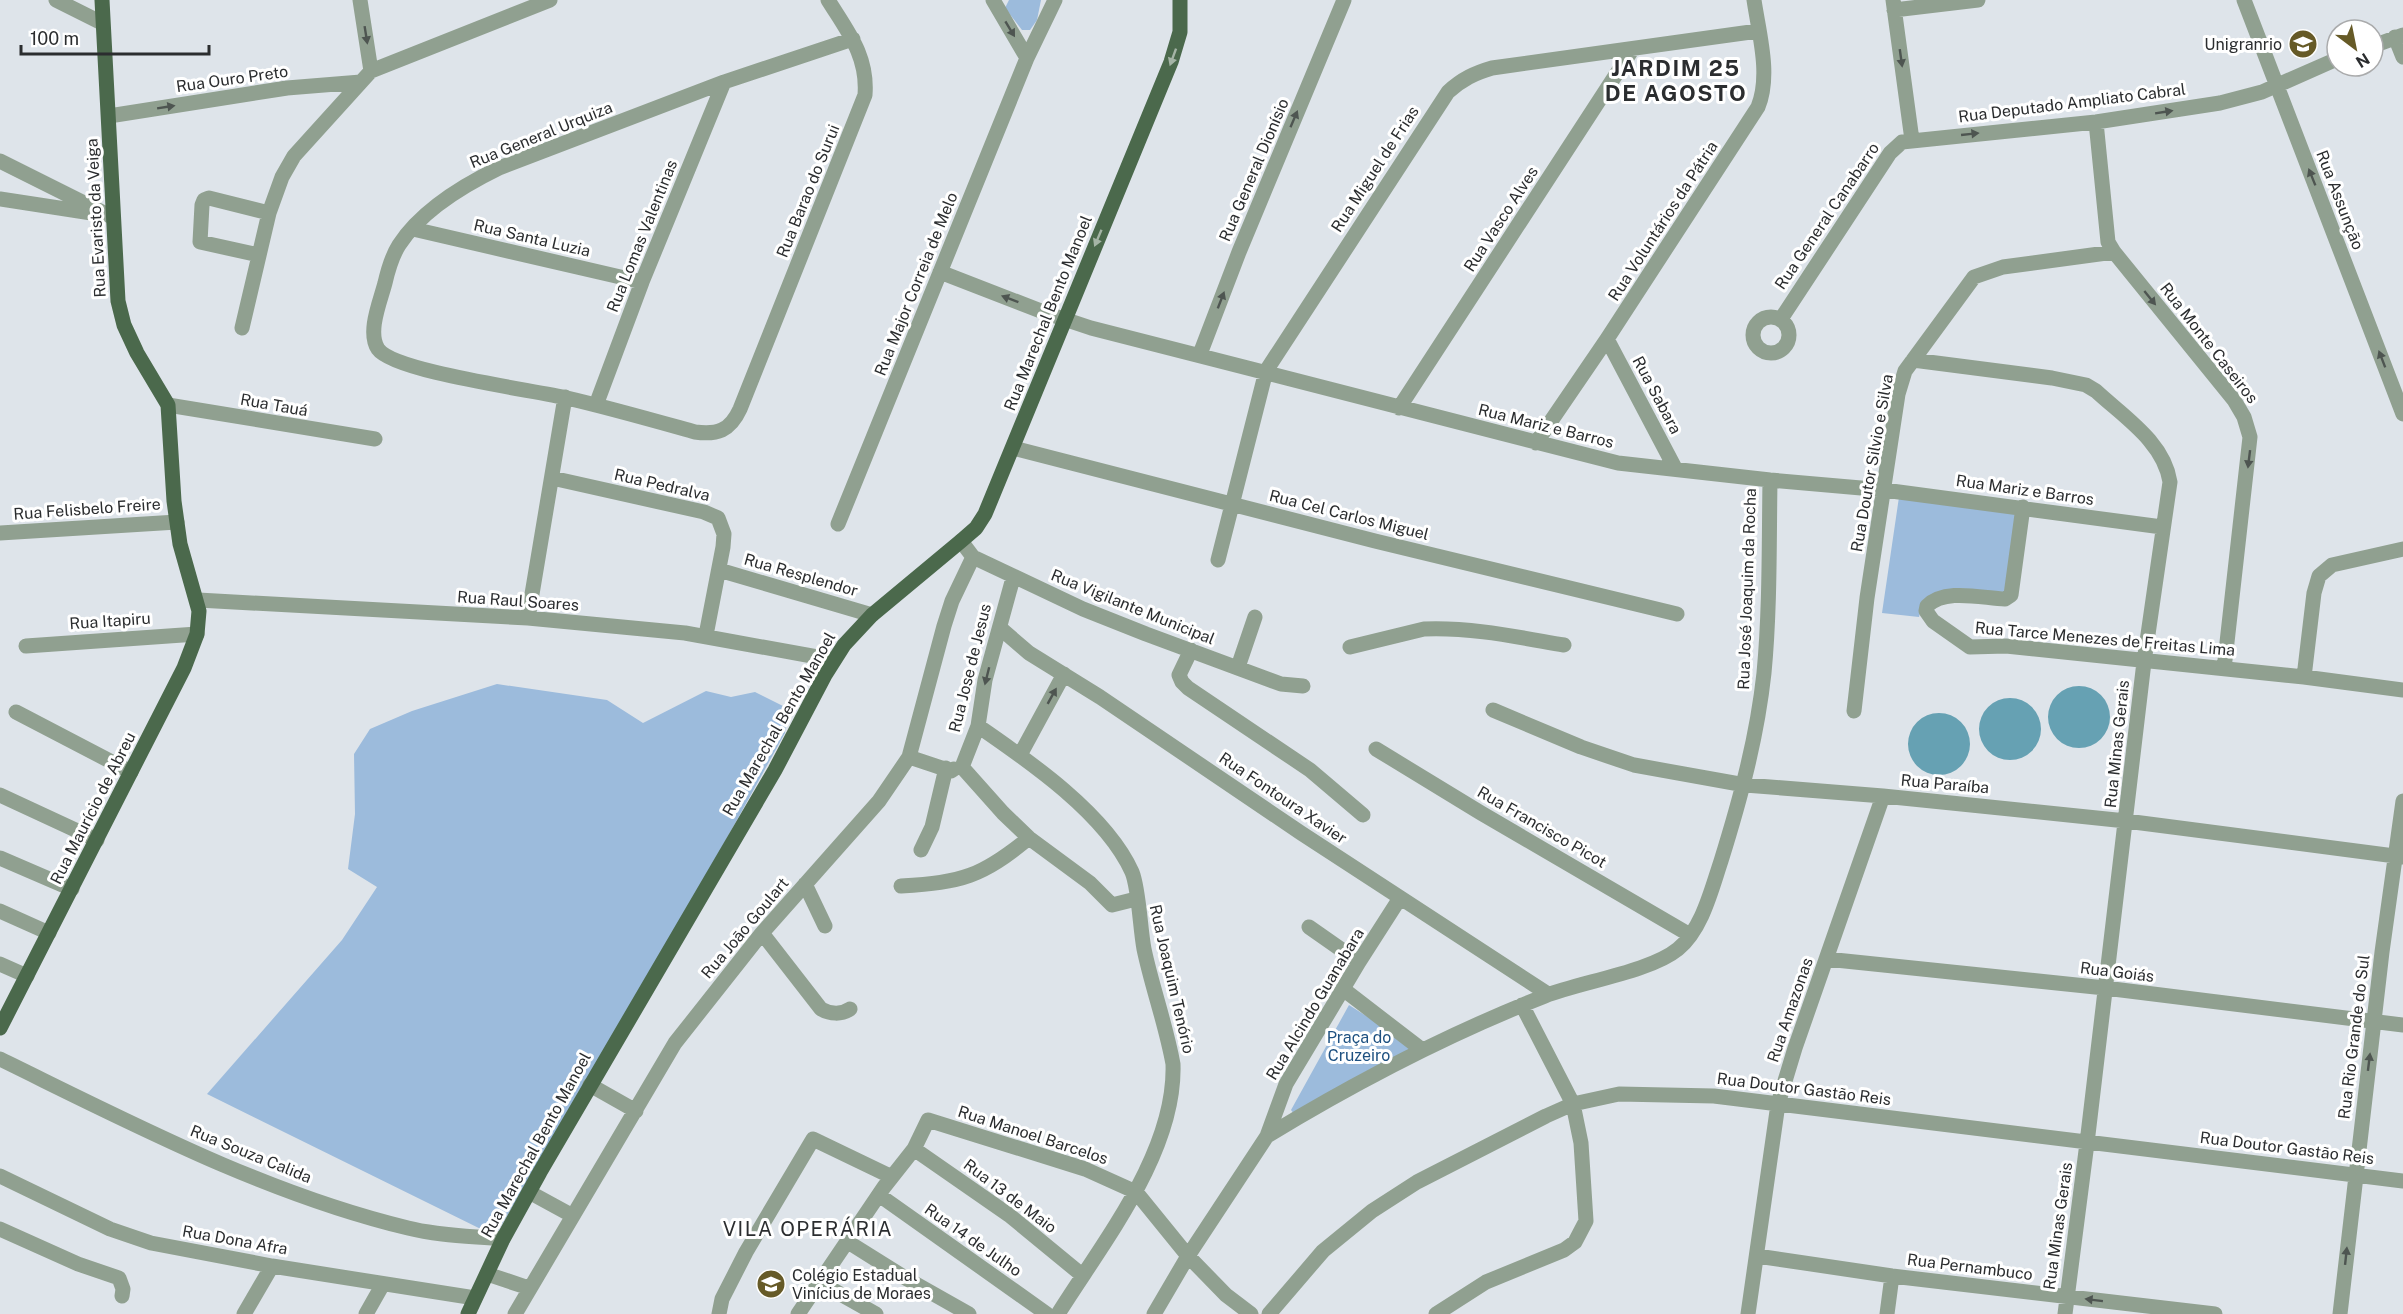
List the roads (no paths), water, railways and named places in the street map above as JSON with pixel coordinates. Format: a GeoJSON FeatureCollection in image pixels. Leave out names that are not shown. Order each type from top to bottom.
{"type":"FeatureCollection","features":[{"type":"Feature","properties":{"kind":"main road","name":"Rua Evaristo da Veiga"},"geometry":{"type":"LineString","coordinates":[[102,0],[118,301],[124,325],[137,353],[168,405],[177,522],[183,558],[198,600]]}},
{"type":"Feature","properties":{"kind":"main road","name":"Rua Marechal Bento Manoel"},"geometry":{"type":"LineString","coordinates":[[468,1314],[503,1239],[529,1192],[775,770],[834,660],[851,636],[872,615],[961,541],[981,521],[1171,62],[1180,32],[1180,0]]}},
{"type":"Feature","properties":{"kind":"main road","name":"Rua Maurício de Abreu"},"geometry":{"type":"LineString","coordinates":[[0,1028],[184,668],[197,634],[200,618],[198,600]]}},
{"type":"Feature","properties":{"kind":"street"},"geometry":{"type":"LineString","coordinates":[[56,0],[102,23]]}},
{"type":"Feature","properties":{"kind":"street"},"geometry":{"type":"LineString","coordinates":[[360,0],[366,76]]}},
{"type":"Feature","properties":{"kind":"street"},"geometry":{"type":"LineString","coordinates":[[242,328],[269,213],[282,177],[294,156],[366,76],[550,0]]}},
{"type":"Feature","properties":{"kind":"street","name":"Rua Barao do Surui"},"geometry":{"type":"LineString","coordinates":[[744,399],[865,95],[867,77],[863,59],[828,0]]}},
{"type":"Feature","properties":{"kind":"street"},"geometry":{"type":"LineString","coordinates":[[993,0],[1027,58]]}},
{"type":"Feature","properties":{"kind":"street","name":"Rua Major Correia de Melo"},"geometry":{"type":"LineString","coordinates":[[838,524],[1027,58],[1055,0]]}},
{"type":"Feature","properties":{"kind":"street","name":"Rua General Dionísio"},"geometry":{"type":"LineString","coordinates":[[1200,354],[1239,252],[1344,0]]}},
{"type":"Feature","properties":{"kind":"street","name":"Rua Voluntários da Pátria"},"geometry":{"type":"LineString","coordinates":[[1536,443],[1607,339],[1758,107],[1764,86],[1754,0]]}},
{"type":"Feature","properties":{"kind":"street"},"geometry":{"type":"LineString","coordinates":[[1912,140],[1894,5],[1978,0]]}},
{"type":"Feature","properties":{"kind":"street","name":"Rua Assunção"},"geometry":{"type":"LineString","coordinates":[[2244,0],[2398,388],[2403,414]]}},
{"type":"Feature","properties":{"kind":"street","name":"Rua Miguel de Frias"},"geometry":{"type":"LineString","coordinates":[[1218,560],[1266,371],[1448,92],[1460,81],[1492,68],[1758,31]]}},
{"type":"Feature","properties":{"kind":"street"},"geometry":{"type":"LineString","coordinates":[[2399,36],[2403,57]]}},
{"type":"Feature","properties":{"kind":"street","name":"Rua General Urquiza"},"geometry":{"type":"LineString","coordinates":[[744,399],[735,420],[723,431],[715,434],[695,432],[565,397],[417,368],[392,360],[384,355],[374,339],[389,266],[399,245],[413,228],[443,201],[468,183],[499,168],[724,82],[853,39]]}},
{"type":"Feature","properties":{"kind":"street","name":"Rua Vasco Alves"},"geometry":{"type":"LineString","coordinates":[[1399,408],[1632,50]]}},
{"type":"Feature","properties":{"kind":"street","name":"Rua Deputado Ampliato Cabral"},"geometry":{"type":"LineString","coordinates":[[1912,140],[2096,122],[2229,101],[2262,92],[2325,64]]}},
{"type":"Feature","properties":{"kind":"street","name":"Rua Ouro Preto"},"geometry":{"type":"LineString","coordinates":[[108,116],[366,76]]}},
{"type":"Feature","properties":{"kind":"street","name":"Rua Lomas Valentinas"},"geometry":{"type":"LineString","coordinates":[[596,405],[642,282],[724,82]]}},
{"type":"Feature","properties":{"kind":"street","name":"Rua Monte Caseiros"},"geometry":{"type":"LineString","coordinates":[[2096,122],[2105,231],[2114,252],[2234,400],[2248,426],[2250,449],[2224,669]]}},
{"type":"Feature","properties":{"kind":"street","name":"Rua General Canabarro"},"geometry":{"type":"LineString","coordinates":[[1781,319],[1890,153],[1898,144],[1912,140]]}},
{"type":"Feature","properties":{"kind":"street"},"geometry":{"type":"LineString","coordinates":[[0,161],[112,217]]}},
{"type":"Feature","properties":{"kind":"street"},"geometry":{"type":"LineString","coordinates":[[259,255],[200,242],[202,205],[204,200],[209,198],[269,213]]}},
{"type":"Feature","properties":{"kind":"street"},"geometry":{"type":"LineString","coordinates":[[0,199],[112,217]]}},
{"type":"Feature","properties":{"kind":"street","name":"Rua Santa Luzia"},"geometry":{"type":"LineString","coordinates":[[413,228],[642,282]]}},
{"type":"Feature","properties":{"kind":"street","name":"Rua Doutor Silvio e Silva"},"geometry":{"type":"LineString","coordinates":[[1854,711],[1867,598],[1901,381],[1905,371],[1974,277],[2003,267],[2114,252]]}},
{"type":"Feature","properties":{"kind":"street","name":"Rua Mariz e Barros"},"geometry":{"type":"LineString","coordinates":[[940,272],[1065,320],[1618,463],[1884,490],[2162,527]]}},
{"type":"Feature","properties":{"kind":"street","name":"Rua Sabara"},"geometry":{"type":"LineString","coordinates":[[1607,339],[1675,468]]}},
{"type":"Feature","properties":{"kind":"street","name":"Rua Minas Gerais"},"geometry":{"type":"LineString","coordinates":[[1913,360],[2052,378],[2086,385],[2096,391],[2157,448],[2165,461],[2170,482],[2144,662],[2065,1314]]}},
{"type":"Feature","properties":{"kind":"street"},"geometry":{"type":"LineString","coordinates":[[528,618],[565,397]]}},
{"type":"Feature","properties":{"kind":"street","name":"Rua Tauá"},"geometry":{"type":"LineString","coordinates":[[168,405],[375,440]]}},
{"type":"Feature","properties":{"kind":"street","name":"Rua Cel Carlos Miguel"},"geometry":{"type":"LineString","coordinates":[[1013,448],[1677,614]]}},
{"type":"Feature","properties":{"kind":"street","name":"Rua Pedralva"},"geometry":{"type":"LineString","coordinates":[[552,478],[713,515],[722,525],[724,534],[706,635]]}},
{"type":"Feature","properties":{"kind":"street","name":"Rua José Joaquim da Rocha"},"geometry":{"type":"LineString","coordinates":[[1267,1136],[1421,1049],[1548,994],[1659,960],[1676,951],[1690,935],[1709,898],[1744,785],[1764,674],[1770,480]]}},
{"type":"Feature","properties":{"kind":"street","name":"Rua Tarce Menezes de Freitas Lima"},"geometry":{"type":"LineString","coordinates":[[2023,507],[2011,595],[2005,599],[1941,597],[1927,606],[1926,611],[1929,616],[1970,647],[2006,646],[2304,677],[2403,690]]}},
{"type":"Feature","properties":{"kind":"street","name":"Rua Felisbelo Freire"},"geometry":{"type":"LineString","coordinates":[[0,533],[177,522]]}},
{"type":"Feature","properties":{"kind":"street","name":"Rua Vigilante Municipal"},"geometry":{"type":"LineString","coordinates":[[961,541],[973,557],[1013,578],[1135,630],[1281,684],[1303,686]]}},
{"type":"Feature","properties":{"kind":"street"},"geometry":{"type":"LineString","coordinates":[[2304,677],[2314,593],[2319,576],[2332,565],[2403,549]]}},
{"type":"Feature","properties":{"kind":"street","name":"Rua Joāo Goulart"},"geometry":{"type":"LineString","coordinates":[[515,1314],[675,1043],[762,933],[879,801],[909,757],[952,601],[973,557]]}},
{"type":"Feature","properties":{"kind":"street","name":"Rua Resplendor"},"geometry":{"type":"LineString","coordinates":[[719,570],[872,615]]}},
{"type":"Feature","properties":{"kind":"street","name":"Rua Jose de Jesus"},"geometry":{"type":"LineString","coordinates":[[962,767],[978,726],[981,699],[1013,578]]}},
{"type":"Feature","properties":{"kind":"street","name":"Rua Raul Soares"},"geometry":{"type":"LineString","coordinates":[[198,600],[528,618],[706,635],[834,660]]}},
{"type":"Feature","properties":{"kind":"street"},"geometry":{"type":"LineString","coordinates":[[1238,667],[1255,617]]}},
{"type":"Feature","properties":{"kind":"street","name":"Rua Fontoura Xavier"},"geometry":{"type":"LineString","coordinates":[[1000,628],[1029,653],[1548,994]]}},
{"type":"Feature","properties":{"kind":"street"},"geometry":{"type":"LineString","coordinates":[[1350,647],[1424,628],[1463,629],[1564,645]]}},
{"type":"Feature","properties":{"kind":"street","name":"Rua Itapiru"},"geometry":{"type":"LineString","coordinates":[[26,646],[197,634]]}},
{"type":"Feature","properties":{"kind":"street"},"geometry":{"type":"LineString","coordinates":[[1191,650],[1179,675],[1188,688],[1310,770],[1363,815]]}},
{"type":"Feature","properties":{"kind":"street"},"geometry":{"type":"LineString","coordinates":[[1020,754],[1064,674]]}},
{"type":"Feature","properties":{"kind":"street","name":"Rua Paraíba"},"geometry":{"type":"LineString","coordinates":[[1494,710],[1581,747],[1634,765],[1744,785],[1883,796],[2126,821],[2399,857]]}},
{"type":"Feature","properties":{"kind":"street"},"geometry":{"type":"LineString","coordinates":[[16,712],[131,772]]}},
{"type":"Feature","properties":{"kind":"street","name":"Rua Joaquim Tenório"},"geometry":{"type":"LineString","coordinates":[[978,726],[1020,754],[1072,798],[1111,838],[1133,874],[1144,948],[1169,1043],[1174,1083],[1168,1115],[1136,1192],[1058,1314]]}},
{"type":"Feature","properties":{"kind":"street","name":"Rua Francisco Picot"},"geometry":{"type":"LineString","coordinates":[[1376,749],[1690,935]]}},
{"type":"Feature","properties":{"kind":"street"},"geometry":{"type":"LineString","coordinates":[[909,757],[951,771],[962,767],[1029,838],[1090,883],[1113,905],[1136,899]]}},
{"type":"Feature","properties":{"kind":"street"},"geometry":{"type":"LineString","coordinates":[[921,850],[932,827],[946,768]]}},
{"type":"Feature","properties":{"kind":"street"},"geometry":{"type":"LineString","coordinates":[[0,795],[97,840]]}},
{"type":"Feature","properties":{"kind":"street","name":"Rua Amazonas"},"geometry":{"type":"LineString","coordinates":[[1748,1314],[1778,1104],[1883,796]]}},
{"type":"Feature","properties":{"kind":"street","name":"Rua Rio Grande do Sul"},"geometry":{"type":"LineString","coordinates":[[2340,1314],[2374,1022],[2399,857],[2403,801]]}},
{"type":"Feature","properties":{"kind":"street"},"geometry":{"type":"LineString","coordinates":[[901,886],[961,879],[978,873],[1004,859],[1029,838]]}},
{"type":"Feature","properties":{"kind":"street"},"geometry":{"type":"LineString","coordinates":[[0,858],[72,889]]}},
{"type":"Feature","properties":{"kind":"street"},"geometry":{"type":"LineString","coordinates":[[806,885],[825,926]]}},
{"type":"Feature","properties":{"kind":"street","name":"Rua Alcindo Guanabara"},"geometry":{"type":"LineString","coordinates":[[1154,1314],[1188,1256],[1267,1136],[1286,1084],[1400,898]]}},
{"type":"Feature","properties":{"kind":"street"},"geometry":{"type":"LineString","coordinates":[[0,911],[49,933]]}},
{"type":"Feature","properties":{"kind":"street"},"geometry":{"type":"LineString","coordinates":[[1309,927],[1359,962]]}},
{"type":"Feature","properties":{"kind":"street"},"geometry":{"type":"LineString","coordinates":[[762,933],[821,1009],[839,1013],[850,1009]]}},
{"type":"Feature","properties":{"kind":"street","name":"Rua Goiás"},"geometry":{"type":"LineString","coordinates":[[1826,959],[2105,988],[2403,1025]]}},
{"type":"Feature","properties":{"kind":"street"},"geometry":{"type":"LineString","coordinates":[[0,964],[27,976]]}},
{"type":"Feature","properties":{"kind":"street"},"geometry":{"type":"LineString","coordinates":[[1343,989],[1421,1049]]}},
{"type":"Feature","properties":{"kind":"street"},"geometry":{"type":"LineString","coordinates":[[1436,1314],[1486,1282],[1564,1250],[1575,1242],[1583,1231],[1587,1208],[1585,1179],[1573,1104],[1522,1005]]}},
{"type":"Feature","properties":{"kind":"street","name":"Rua Souza Calida"},"geometry":{"type":"LineString","coordinates":[[0,1059],[158,1136],[298,1193],[408,1228],[503,1239]]}},
{"type":"Feature","properties":{"kind":"street"},"geometry":{"type":"LineString","coordinates":[[590,1085],[636,1111]]}},
{"type":"Feature","properties":{"kind":"street","name":"Rua Doutor Gastão Reis"},"geometry":{"type":"LineString","coordinates":[[1269,1314],[1323,1251],[1372,1211],[1417,1182],[1573,1104],[1602,1096],[1637,1093],[1714,1096],[2403,1180]]}},
{"type":"Feature","properties":{"kind":"street","name":"Rua Manoel Barcelos"},"geometry":{"type":"LineString","coordinates":[[914,1149],[928,1120],[1086,1168],[1136,1192],[1188,1256],[1226,1295],[1251,1314]]}},
{"type":"Feature","properties":{"kind":"street"},"geometry":{"type":"LineString","coordinates":[[718,1314],[722,1299],[746,1252],[813,1139],[892,1177]]}},
{"type":"Feature","properties":{"kind":"street"},"geometry":{"type":"LineString","coordinates":[[798,1314],[879,1195],[914,1149]]}},
{"type":"Feature","properties":{"kind":"street","name":"Rua 13 de Maio"},"geometry":{"type":"LineString","coordinates":[[914,1149],[1009,1215],[1082,1275]]}},
{"type":"Feature","properties":{"kind":"street","name":"Rua Dona Afra"},"geometry":{"type":"LineString","coordinates":[[0,1176],[130,1238],[272,1266],[475,1298]]}},
{"type":"Feature","properties":{"kind":"street"},"geometry":{"type":"LineString","coordinates":[[529,1192],[573,1216]]}},
{"type":"Feature","properties":{"kind":"street","name":"Rua 14 de Julho"},"geometry":{"type":"LineString","coordinates":[[879,1195],[1047,1314]]}},
{"type":"Feature","properties":{"kind":"street"},"geometry":{"type":"LineString","coordinates":[[0,1228],[78,1264],[119,1278],[123,1289],[122,1296]]}},
{"type":"Feature","properties":{"kind":"street"},"geometry":{"type":"LineString","coordinates":[[848,1242],[969,1314]]}},
{"type":"Feature","properties":{"kind":"street","name":"Rua Pernambuco"},"geometry":{"type":"LineString","coordinates":[[1757,1256],[1892,1276],[2215,1314]]}},
{"type":"Feature","properties":{"kind":"street"},"geometry":{"type":"LineString","coordinates":[[244,1314],[272,1266]]}},
{"type":"Feature","properties":{"kind":"street"},"geometry":{"type":"LineString","coordinates":[[487,1274],[529,1288]]}},
{"type":"Feature","properties":{"kind":"street"},"geometry":{"type":"LineString","coordinates":[[1887,1314],[1892,1276]]}},
{"type":"Feature","properties":{"kind":"street"},"geometry":{"type":"LineString","coordinates":[[819,1282],[876,1314]]}},
{"type":"Feature","properties":{"kind":"street"},"geometry":{"type":"LineString","coordinates":[[366,1314],[383,1284]]}},
{"type":"Feature","properties":{"kind":"place","name":"Unigranrio"},"geometry":{"type":"Point","coordinates":[2303,44]}},
{"type":"Feature","properties":{"kind":"place","name":"Colégio Estadual Vinícius de Moraes"},"geometry":{"type":"Point","coordinates":[771,1284]}},
{"type":"Feature","properties":{"kind":"district","name":"JARDIM 25 DE AGOSTO"},"geometry":{"type":"Point","coordinates":[1676,80]}},
{"type":"Feature","properties":{"kind":"district","name":"VILA OPERÁRIA"},"geometry":{"type":"Point","coordinates":[808,1229]}},
{"type":"Feature","properties":{"kind":"park label","name":"Praça do Cruzeiro"},"geometry":{"type":"Point","coordinates":[1359,1046]}}]}
